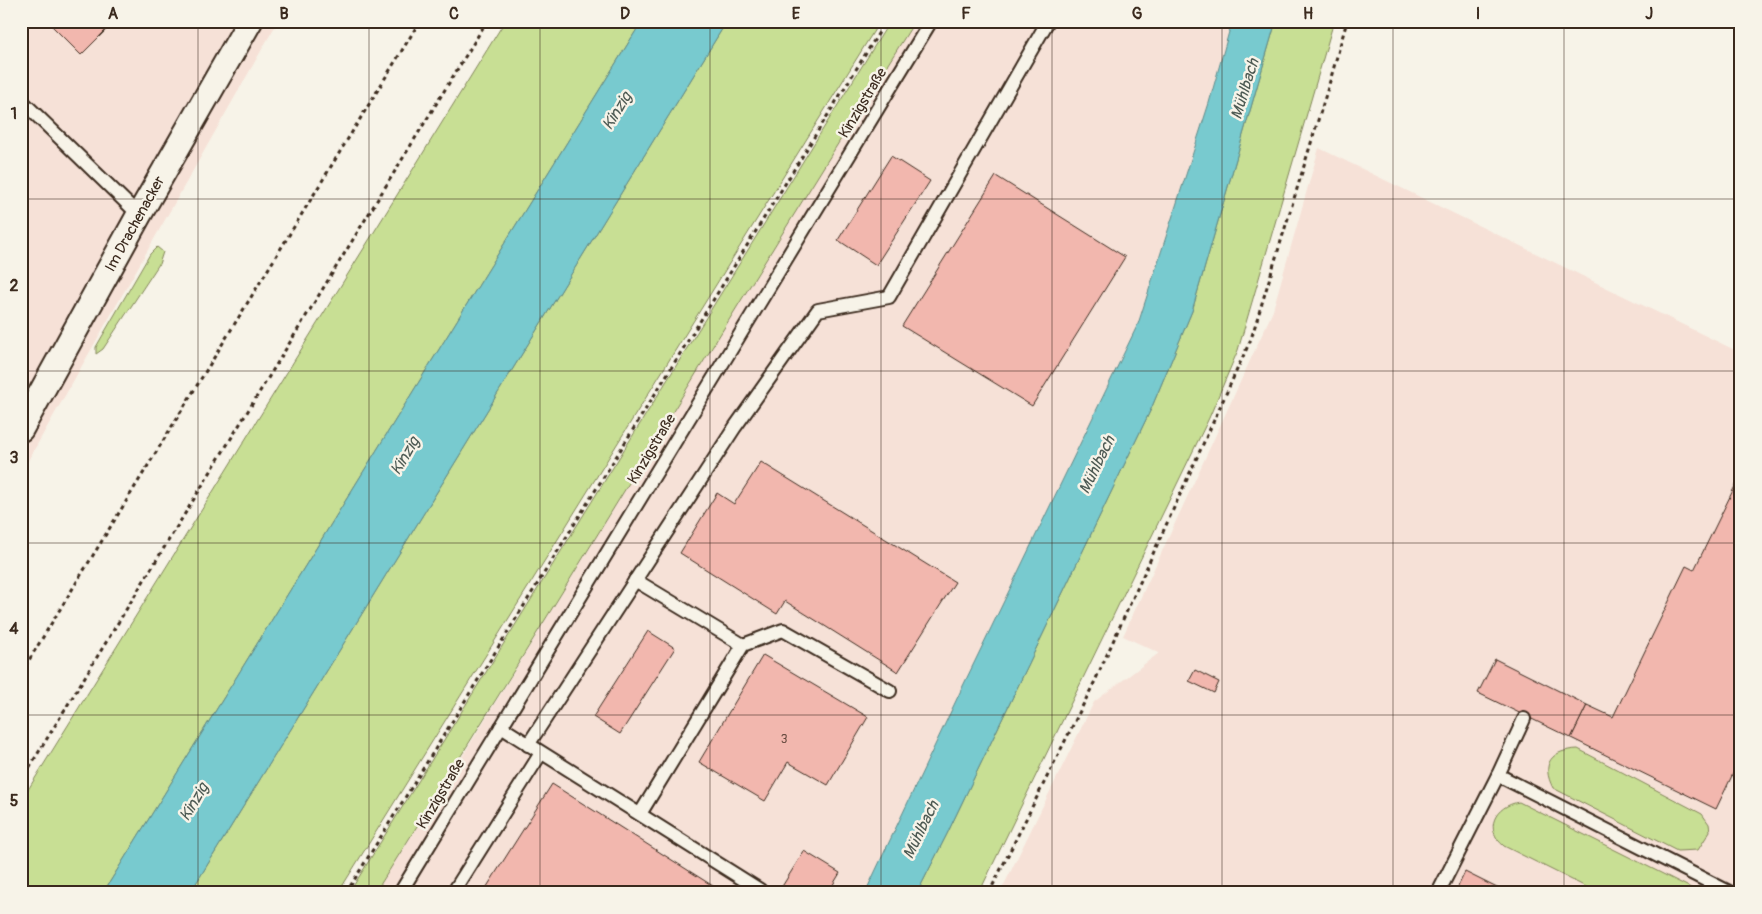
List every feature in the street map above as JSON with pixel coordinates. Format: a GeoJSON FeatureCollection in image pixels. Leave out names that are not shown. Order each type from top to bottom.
{"type":"FeatureCollection","features":[{"type":"Feature","properties":{"kind":"street","name":"Im Drachenacker"},"geometry":{"type":"LineString","coordinates":[[21,429],[139,215],[250,21]]}},
{"type":"Feature","properties":{"kind":"lane","name":"Kinzigstraße"},"geometry":{"type":"LineString","coordinates":[[400,893],[931,21]]}},
{"type":"Feature","properties":{"kind":"lane"},"geometry":{"type":"LineString","coordinates":[[528,745],[736,427],[818,310],[888,298],[1048,21]]}},
{"type":"Feature","properties":{"kind":"lane"},"geometry":{"type":"LineString","coordinates":[[21,100],[139,215]]}},
{"type":"Feature","properties":{"kind":"lane"},"geometry":{"type":"LineString","coordinates":[[635,580],[743,645]]}},
{"type":"Feature","properties":{"kind":"lane"},"geometry":{"type":"LineString","coordinates":[[640,814],[743,645],[783,630],[890,691]]}},
{"type":"Feature","properties":{"kind":"lane"},"geometry":{"type":"LineString","coordinates":[[1438,893],[1498,775],[1524,718]]}},
{"type":"Feature","properties":{"kind":"lane"},"geometry":{"type":"LineString","coordinates":[[501,727],[760,890]]}},
{"type":"Feature","properties":{"kind":"lane"},"geometry":{"type":"LineString","coordinates":[[454,893],[541,753]]}},
{"type":"Feature","properties":{"kind":"lane"},"geometry":{"type":"LineString","coordinates":[[1498,775],[1731,893]]}},
{"type":"Feature","properties":{"kind":"path"},"geometry":{"type":"LineString","coordinates":[[21,673],[420,21]]}},
{"type":"Feature","properties":{"kind":"path"},"geometry":{"type":"LineString","coordinates":[[21,781],[487,21]]}},
{"type":"Feature","properties":{"kind":"path"},"geometry":{"type":"LineString","coordinates":[[346,893],[886,21]]}},
{"type":"Feature","properties":{"kind":"path"},"geometry":{"type":"LineString","coordinates":[[989,893],[1094,683],[1251,339],[1347,21]]}},
{"type":"Feature","properties":{"kind":"shaded area"},"geometry":{"type":"Polygon","coordinates":[[[21,21],[278,21],[21,473],[21,21]]]}},
{"type":"Feature","properties":{"kind":"shaded area"},"geometry":{"type":"Polygon","coordinates":[[[915,21],[1232,21],[1209,103],[1138,324],[865,893],[375,893],[462,757],[813,182],[915,21]]]}},
{"type":"Feature","properties":{"kind":"shaded area"},"geometry":{"type":"Polygon","coordinates":[[[1319,148],[1741,353],[1741,893],[1000,893],[1094,702],[1159,653],[1123,636],[1272,313],[1319,148]]]}},
{"type":"Feature","properties":{"kind":"green space"},"geometry":{"type":"Polygon","coordinates":[[[505,21],[642,21],[103,893],[21,893],[21,801],[505,21]]]}},
{"type":"Feature","properties":{"kind":"green space"},"geometry":{"type":"Polygon","coordinates":[[[727,21],[880,21],[338,893],[190,893],[727,21]]]}},
{"type":"Feature","properties":{"kind":"green space"},"geometry":{"type":"Polygon","coordinates":[[[890,21],[915,21],[375,893],[349,893],[890,21]]]}},
{"type":"Feature","properties":{"kind":"green space"},"geometry":{"type":"Polygon","coordinates":[[[1276,21],[1334,21],[1238,350],[1209,418],[979,893],[917,893],[1151,409],[1192,311],[1276,21]]]}},
{"type":"Feature","properties":{"kind":"green space"},"geometry":{"type":"Polygon","coordinates":[[[157,247],[163,252],[159,264],[103,349],[96,354],[96,347],[150,254],[157,247]]]}},
{"type":"Feature","properties":{"kind":"green space"},"geometry":{"type":"Polygon","coordinates":[[[1578,749],[1702,814],[1709,824],[1710,831],[1698,850],[1677,851],[1553,788],[1548,771],[1548,765],[1551,760],[1561,752],[1578,749]]]}},
{"type":"Feature","properties":{"kind":"green space"},"geometry":{"type":"Polygon","coordinates":[[[1519,802],[1701,893],[1598,893],[1504,846],[1494,833],[1495,819],[1504,808],[1519,802]]]}},
{"type":"Feature","properties":{"kind":"water","name":"Kinzig"},"geometry":{"type":"Polygon","coordinates":[[[642,21],[727,21],[190,893],[103,893],[642,21]]]}},
{"type":"Feature","properties":{"kind":"water","name":"Mühlbach"},"geometry":{"type":"Polygon","coordinates":[[[1232,21],[1276,21],[1192,311],[1151,409],[917,893],[865,893],[1138,324],[1209,103],[1232,21]]]}},
{"type":"Feature","properties":{"kind":"building"},"geometry":{"type":"Polygon","coordinates":[[[47,21],[115,21],[81,55],[47,21]]]}},
{"type":"Feature","properties":{"kind":"building"},"geometry":{"type":"Polygon","coordinates":[[[891,156],[930,181],[876,265],[838,240],[891,156]]]}},
{"type":"Feature","properties":{"kind":"building"},"geometry":{"type":"Polygon","coordinates":[[[996,176],[1125,257],[1032,406],[902,326],[996,176]]]}},
{"type":"Feature","properties":{"kind":"building"},"geometry":{"type":"Polygon","coordinates":[[[761,462],[955,582],[898,672],[785,601],[777,614],[680,553],[717,493],[734,504],[761,462]]]}},
{"type":"Feature","properties":{"kind":"building"},"geometry":{"type":"Polygon","coordinates":[[[1741,474],[1741,757],[1716,809],[1571,738],[1587,705],[1613,717],[1686,566],[1694,570],[1741,474]]]}},
{"type":"Feature","properties":{"kind":"building"},"geometry":{"type":"Polygon","coordinates":[[[648,631],[675,648],[620,734],[593,717],[648,631]]]}},
{"type":"Feature","properties":{"kind":"building"},"geometry":{"type":"Polygon","coordinates":[[[763,655],[868,717],[828,785],[788,762],[765,801],[699,762],[763,655]]]}},
{"type":"Feature","properties":{"kind":"building"},"geometry":{"type":"Polygon","coordinates":[[[1495,659],[1587,705],[1571,738],[1478,693],[1495,659]]]}},
{"type":"Feature","properties":{"kind":"building"},"geometry":{"type":"Polygon","coordinates":[[[1195,670],[1219,682],[1214,693],[1189,681],[1195,670]]]}},
{"type":"Feature","properties":{"kind":"building"},"geometry":{"type":"Polygon","coordinates":[[[552,784],[724,893],[483,893],[552,784]]]}},
{"type":"Feature","properties":{"kind":"building"},"geometry":{"type":"Polygon","coordinates":[[[804,851],[840,873],[828,893],[778,893],[804,851]]]}},
{"type":"Feature","properties":{"kind":"building"},"geometry":{"type":"Polygon","coordinates":[[[1465,872],[1507,893],[1455,893],[1465,872]]]}}]}
